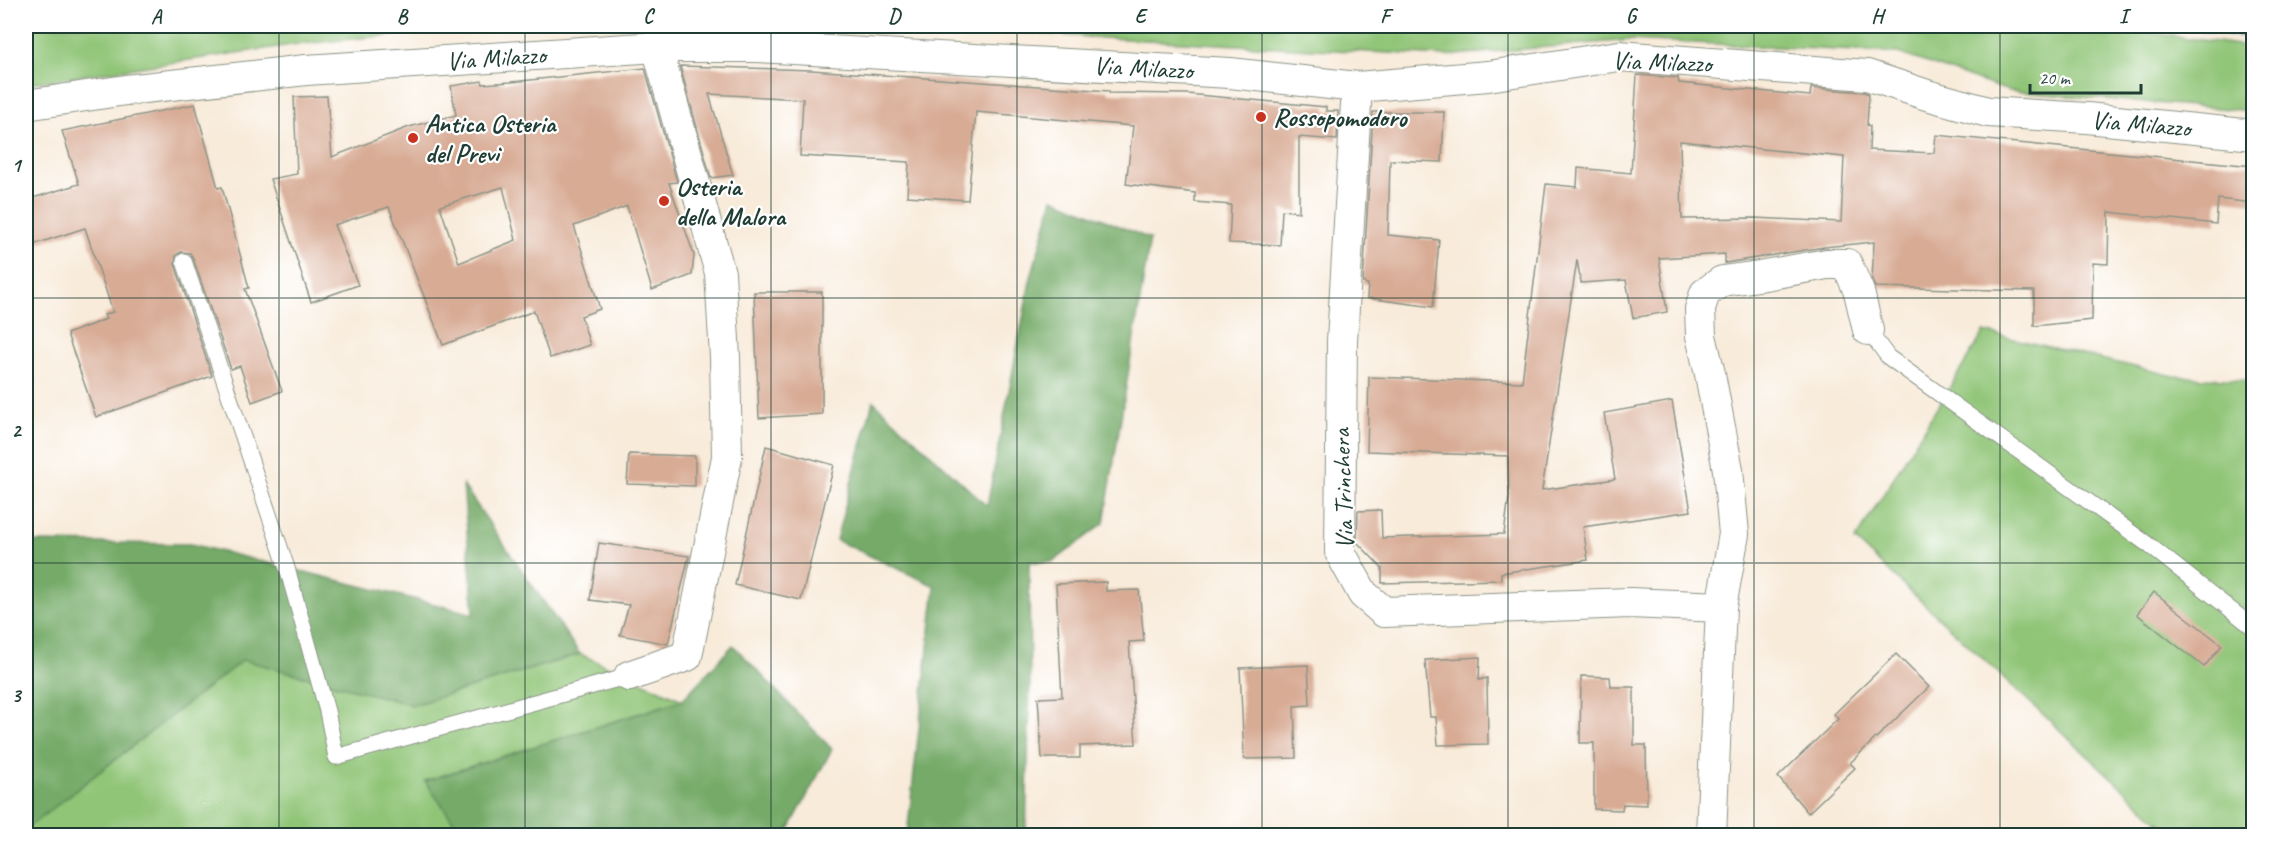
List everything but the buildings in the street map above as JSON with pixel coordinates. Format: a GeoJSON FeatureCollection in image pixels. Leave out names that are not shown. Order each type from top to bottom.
{"type":"FeatureCollection","features":[{"type":"Feature","properties":{"kind":"street","name":"Via Milazzo"},"geometry":{"type":"LineString","coordinates":[[26,105],[126,90],[306,70],[657,47],[757,47],[1194,71],[1357,87],[1488,76],[1619,56],[1867,75],[1988,112],[2087,118],[2253,135]]}},
{"type":"Feature","properties":{"kind":"street"},"geometry":{"type":"LineString","coordinates":[[629,676],[687,656],[727,457],[725,357],[720,273],[657,47]]}},
{"type":"Feature","properties":{"kind":"street","name":"Via Trinchera"},"geometry":{"type":"LineString","coordinates":[[1357,87],[1342,341],[1340,552],[1364,594],[1384,612],[1630,603],[1720,607]]}},
{"type":"Feature","properties":{"kind":"street"},"geometry":{"type":"LineString","coordinates":[[1711,836],[1720,607],[1734,534],[1728,470],[1701,336],[1700,309],[1705,293],[1722,281],[1827,264],[1847,264],[1859,292],[1868,330]]}},
{"type":"Feature","properties":{"kind":"lane"},"geometry":{"type":"LineString","coordinates":[[184,261],[287,568],[327,711],[336,757],[629,676]]}},
{"type":"Feature","properties":{"kind":"lane"},"geometry":{"type":"LineString","coordinates":[[1868,330],[1888,357],[2150,546],[2253,628]]}},
{"type":"Feature","properties":{"kind":"green space"},"geometry":{"type":"Polygon","coordinates":[[[26,26],[484,26],[291,45],[26,84],[26,26]]]}},
{"type":"Feature","properties":{"kind":"green space"},"geometry":{"type":"Polygon","coordinates":[[[921,26],[2099,26],[2253,47],[2253,111],[2009,91],[1898,53],[1630,40],[1444,56],[921,26]]]}},
{"type":"Feature","properties":{"kind":"green space"},"geometry":{"type":"Polygon","coordinates":[[[1053,198],[1150,239],[1104,523],[1053,562],[1029,562],[1030,686],[1026,835],[907,835],[935,586],[836,540],[873,401],[987,506],[1030,281],[1053,198]]]}},
{"type":"Feature","properties":{"kind":"green space"},"geometry":{"type":"Polygon","coordinates":[[[1984,332],[2174,376],[2253,381],[2253,835],[2177,835],[2158,821],[1855,540],[1984,332]]]}},
{"type":"Feature","properties":{"kind":"green space"},"geometry":{"type":"Polygon","coordinates":[[[463,485],[580,654],[413,705],[243,660],[26,829],[26,544],[34,542],[191,544],[474,614],[463,485]]]}},
{"type":"Feature","properties":{"kind":"green space"},"geometry":{"type":"Polygon","coordinates":[[[733,645],[832,749],[786,835],[463,835],[425,781],[682,700],[733,645]]]}},
{"type":"Feature","properties":{"kind":"green space"},"geometry":{"type":"Polygon","coordinates":[[[580,654],[682,700],[425,781],[463,835],[26,836],[26,829],[243,659],[413,705],[580,654]]]}},
{"type":"Feature","properties":{"kind":"green space"},"geometry":{"type":"Polygon","coordinates":[[[2158,821],[2177,835],[2144,835],[2158,821]]]}},
{"type":"Feature","properties":{"kind":"water"},"geometry":{"type":"Polygon","coordinates":[[[2169,26],[2253,26],[2253,38],[2169,26]]]}},
{"type":"Feature","properties":{"kind":"place","name":"Rossopomodoro"},"geometry":{"type":"Point","coordinates":[1261,117]}},
{"type":"Feature","properties":{"kind":"place","name":"Antica Osteria del Previ"},"geometry":{"type":"Point","coordinates":[413,138]}},
{"type":"Feature","properties":{"kind":"place","name":"Osteria della Malora"},"geometry":{"type":"Point","coordinates":[664,201]}}]}
